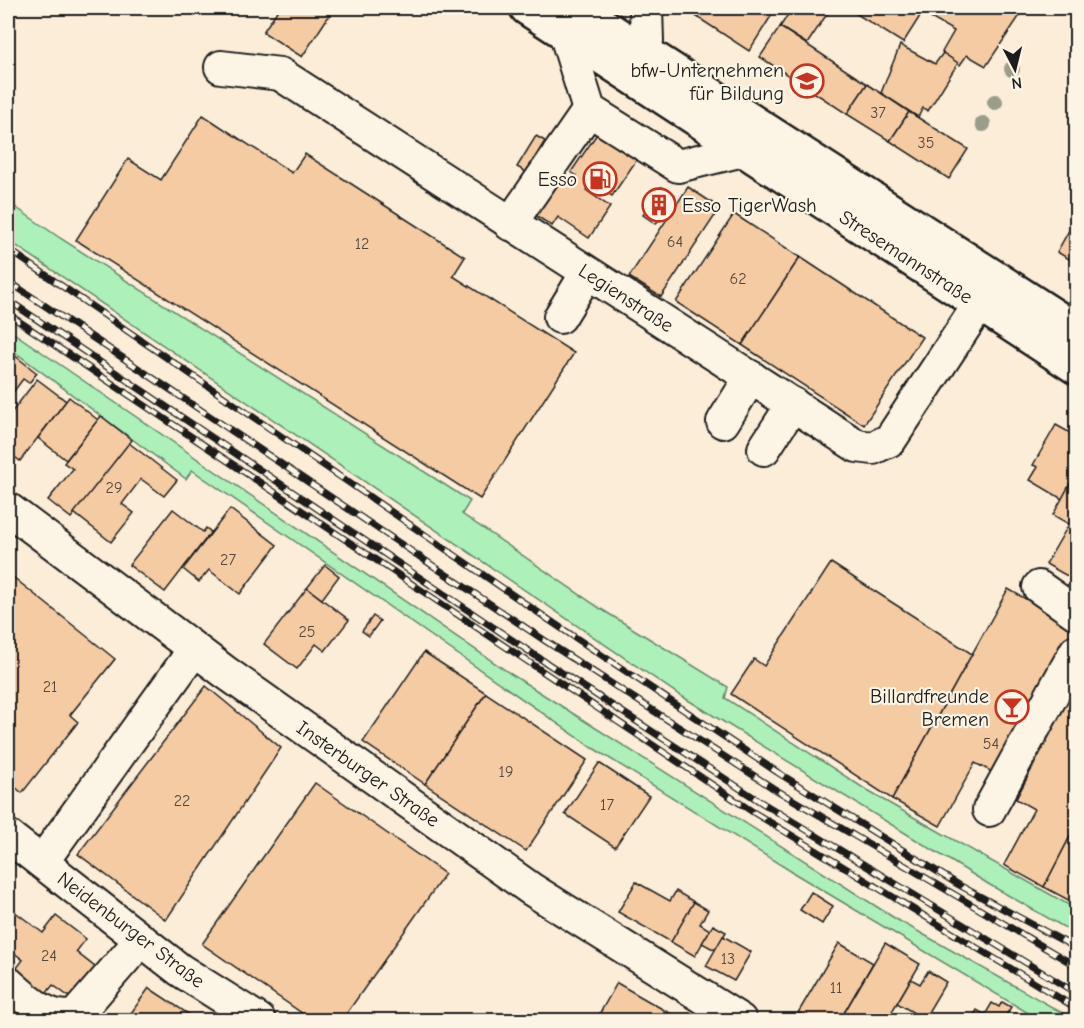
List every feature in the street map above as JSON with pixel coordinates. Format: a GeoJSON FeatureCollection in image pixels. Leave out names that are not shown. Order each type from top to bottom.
{"type":"FeatureCollection","features":[{"type":"Feature","properties":{"kind":"main road","name":"Stresemannstraße"},"geometry":{"type":"LineString","coordinates":[[527,8],[645,45],[1077,330]]}},
{"type":"Feature","properties":{"kind":"main road","name":"Stresemannstraße"},"geometry":{"type":"LineString","coordinates":[[570,20],[743,150],[1077,367]]}},
{"type":"Feature","properties":{"kind":"street"},"geometry":{"type":"LineString","coordinates":[[645,45],[646,8]]}},
{"type":"Feature","properties":{"kind":"street"},"geometry":{"type":"LineString","coordinates":[[645,45],[669,8]]}},
{"type":"Feature","properties":{"kind":"street"},"geometry":{"type":"LineString","coordinates":[[510,224],[588,110],[570,20]]}},
{"type":"Feature","properties":{"kind":"street","name":"Legienstraße"},"geometry":{"type":"LineString","coordinates":[[221,67],[280,74],[856,446],[873,448],[890,440],[979,305]]}},
{"type":"Feature","properties":{"kind":"street"},"geometry":{"type":"LineString","coordinates":[[588,110],[678,166],[743,150]]}},
{"type":"Feature","properties":{"kind":"street"},"geometry":{"type":"LineString","coordinates":[[560,317],[588,273]]}},
{"type":"Feature","properties":{"kind":"street"},"geometry":{"type":"LineString","coordinates":[[723,422],[751,377]]}},
{"type":"Feature","properties":{"kind":"street"},"geometry":{"type":"LineString","coordinates":[[764,449],[793,404]]}},
{"type":"Feature","properties":{"kind":"street","name":"Insterburger Straße"},"geometry":{"type":"LineString","coordinates":[[8,510],[194,650],[531,889],[740,1020]]}},
{"type":"Feature","properties":{"kind":"street"},"geometry":{"type":"LineString","coordinates":[[1039,587],[1077,613]]}},
{"type":"Feature","properties":{"kind":"street"},"geometry":{"type":"LineString","coordinates":[[42,862],[194,650]]}},
{"type":"Feature","properties":{"kind":"street"},"geometry":{"type":"LineString","coordinates":[[989,810],[1077,651]]}},
{"type":"Feature","properties":{"kind":"street","name":"Neidenburger Straße"},"geometry":{"type":"LineString","coordinates":[[8,836],[180,970],[259,1020]]}},
{"type":"Feature","properties":{"kind":"street"},"geometry":{"type":"LineString","coordinates":[[8,983],[48,1014],[66,1018],[75,1016],[141,939]]}},
{"type":"Feature","properties":{"kind":"green space"},"geometry":{"type":"Polygon","coordinates":[[[8,202],[60,238],[470,501],[462,514],[601,609],[728,687],[725,698],[871,793],[1076,909],[1076,934],[990,885],[678,694],[8,240],[8,202]]]}},
{"type":"Feature","properties":{"kind":"green space"},"geometry":{"type":"Polygon","coordinates":[[[8,329],[514,676],[896,919],[1075,1020],[1040,1020],[797,875],[593,748],[192,470],[186,479],[8,347],[8,329]]]}},
{"type":"Feature","properties":{"kind":"building"},"geometry":{"type":"Polygon","coordinates":[[[279,8],[334,8],[302,57],[263,32],[279,8]]]}},
{"type":"Feature","properties":{"kind":"building"},"geometry":{"type":"Polygon","coordinates":[[[690,8],[764,8],[773,13],[749,51],[688,11],[690,8]]]}},
{"type":"Feature","properties":{"kind":"building"},"geometry":{"type":"Polygon","coordinates":[[[792,8],[831,8],[807,44],[780,27],[792,8]]]}},
{"type":"Feature","properties":{"kind":"building"},"geometry":{"type":"Polygon","coordinates":[[[847,8],[913,8],[922,13],[903,43],[847,8]]]}},
{"type":"Feature","properties":{"kind":"building"},"geometry":{"type":"Polygon","coordinates":[[[913,8],[1025,8],[986,66],[967,55],[960,65],[943,53],[954,31],[913,8]]]}},
{"type":"Feature","properties":{"kind":"building"},"geometry":{"type":"Polygon","coordinates":[[[780,27],[867,84],[847,114],[760,57],[780,27]]]}},
{"type":"Feature","properties":{"kind":"building"},"geometry":{"type":"Polygon","coordinates":[[[900,45],[935,64],[943,53],[958,63],[928,111],[923,108],[918,117],[881,93],[900,45]]]}},
{"type":"Feature","properties":{"kind":"building"},"geometry":{"type":"Polygon","coordinates":[[[867,84],[909,112],[890,141],[847,114],[867,84]]]}},
{"type":"Feature","properties":{"kind":"building"},"geometry":{"type":"Polygon","coordinates":[[[909,112],[968,149],[949,179],[890,141],[909,112]]]}},
{"type":"Feature","properties":{"kind":"building"},"geometry":{"type":"Polygon","coordinates":[[[203,115],[292,173],[305,154],[465,257],[453,276],[574,353],[480,499],[76,240],[128,159],[161,180],[203,115]]]}},
{"type":"Feature","properties":{"kind":"building","name":"Esso"},"geometry":{"type":"Polygon","coordinates":[[[603,125],[642,152],[612,196],[591,182],[586,190],[610,207],[589,238],[558,217],[552,226],[535,215],[563,175],[573,182],[577,176],[571,172],[603,125]]]}},
{"type":"Feature","properties":{"kind":"building"},"geometry":{"type":"Polygon","coordinates":[[[536,136],[545,141],[526,172],[517,167],[536,136]]]}},
{"type":"Feature","properties":{"kind":"building","name":"Esso TigerWash"},"geometry":{"type":"Polygon","coordinates":[[[661,187],[675,195],[656,224],[643,215],[661,187]]]}},
{"type":"Feature","properties":{"kind":"building"},"geometry":{"type":"Polygon","coordinates":[[[688,187],[720,208],[661,297],[629,277],[688,187]]]}},
{"type":"Feature","properties":{"kind":"building"},"geometry":{"type":"Polygon","coordinates":[[[734,214],[800,257],[742,345],[676,302],[734,214]]]}},
{"type":"Feature","properties":{"kind":"building"},"geometry":{"type":"Polygon","coordinates":[[[1076,218],[1076,263],[1057,252],[1076,218]]]}},
{"type":"Feature","properties":{"kind":"building"},"geometry":{"type":"Polygon","coordinates":[[[800,257],[922,337],[864,425],[742,345],[800,257]]]}},
{"type":"Feature","properties":{"kind":"building"},"geometry":{"type":"Polygon","coordinates":[[[9,351],[37,373],[29,383],[23,379],[8,399],[8,353],[9,351]]]}},
{"type":"Feature","properties":{"kind":"building"},"geometry":{"type":"Polygon","coordinates":[[[37,379],[66,401],[20,461],[8,452],[8,417],[37,379]]]}},
{"type":"Feature","properties":{"kind":"building"},"geometry":{"type":"Polygon","coordinates":[[[69,397],[98,420],[66,460],[38,438],[69,397]]]}},
{"type":"Feature","properties":{"kind":"building"},"geometry":{"type":"Polygon","coordinates":[[[101,416],[132,440],[71,518],[48,500],[73,469],[64,463],[101,416]]]}},
{"type":"Feature","properties":{"kind":"building"},"geometry":{"type":"Polygon","coordinates":[[[1056,425],[1072,434],[1076,427],[1076,473],[1062,499],[1030,480],[1038,467],[1033,465],[1056,425]]]}},
{"type":"Feature","properties":{"kind":"building"},"geometry":{"type":"Polygon","coordinates":[[[129,443],[177,480],[164,496],[141,479],[122,504],[134,513],[111,542],[74,513],[129,443]]]}},
{"type":"Feature","properties":{"kind":"building"},"geometry":{"type":"Polygon","coordinates":[[[1076,473],[1076,581],[1046,564],[1069,524],[1053,515],[1076,473]]]}},
{"type":"Feature","properties":{"kind":"building"},"geometry":{"type":"Polygon","coordinates":[[[173,509],[203,532],[206,528],[211,532],[165,592],[129,565],[173,509]]]}},
{"type":"Feature","properties":{"kind":"building"},"geometry":{"type":"Polygon","coordinates":[[[230,509],[277,545],[240,594],[209,570],[199,582],[183,569],[230,509]]]}},
{"type":"Feature","properties":{"kind":"building"},"geometry":{"type":"Polygon","coordinates":[[[831,563],[972,654],[892,799],[731,694],[754,659],[764,666],[831,563]]]}},
{"type":"Feature","properties":{"kind":"building"},"geometry":{"type":"Polygon","coordinates":[[[325,565],[339,576],[322,599],[307,588],[325,565]]]}},
{"type":"Feature","properties":{"kind":"building"},"geometry":{"type":"Polygon","coordinates":[[[8,573],[115,659],[70,715],[78,722],[22,793],[8,781],[8,746],[13,739],[8,734],[8,573]]]}},
{"type":"Feature","properties":{"kind":"building"},"geometry":{"type":"Polygon","coordinates":[[[307,588],[349,620],[325,651],[316,644],[297,669],[264,644],[307,588]]]}},
{"type":"Feature","properties":{"kind":"building"},"geometry":{"type":"Polygon","coordinates":[[[1008,589],[1076,627],[1076,638],[1000,776],[975,763],[940,826],[892,799],[1008,589]]]}},
{"type":"Feature","properties":{"kind":"building"},"geometry":{"type":"Polygon","coordinates":[[[373,616],[380,621],[369,636],[362,631],[373,616]]]}},
{"type":"Feature","properties":{"kind":"building"},"geometry":{"type":"Polygon","coordinates":[[[424,652],[486,693],[425,784],[363,742],[424,652]]]}},
{"type":"Feature","properties":{"kind":"building"},"geometry":{"type":"Polygon","coordinates":[[[1076,685],[1076,825],[1044,887],[1004,865],[1034,809],[1016,799],[1076,685]]]}},
{"type":"Feature","properties":{"kind":"building"},"geometry":{"type":"Polygon","coordinates":[[[206,686],[281,748],[166,920],[78,854],[206,686]]]}},
{"type":"Feature","properties":{"kind":"building"},"geometry":{"type":"Polygon","coordinates":[[[486,693],[587,760],[526,851],[425,784],[486,693]]]}},
{"type":"Feature","properties":{"kind":"building"},"geometry":{"type":"Polygon","coordinates":[[[599,763],[649,796],[615,847],[565,814],[599,763]]]}},
{"type":"Feature","properties":{"kind":"building"},"geometry":{"type":"Polygon","coordinates":[[[315,783],[445,874],[342,1020],[312,1020],[202,944],[315,783]]]}},
{"type":"Feature","properties":{"kind":"building"},"geometry":{"type":"Polygon","coordinates":[[[1076,825],[1076,904],[1044,887],[1076,825]]]}},
{"type":"Feature","properties":{"kind":"building"},"geometry":{"type":"Polygon","coordinates":[[[636,882],[670,901],[676,891],[694,902],[671,942],[618,912],[636,882]]]}},
{"type":"Feature","properties":{"kind":"building"},"geometry":{"type":"Polygon","coordinates":[[[811,892],[833,906],[822,924],[800,910],[811,892]]]}},
{"type":"Feature","properties":{"kind":"building"},"geometry":{"type":"Polygon","coordinates":[[[694,902],[708,910],[700,924],[710,930],[695,956],[671,942],[694,902]]]}},
{"type":"Feature","properties":{"kind":"building"},"geometry":{"type":"Polygon","coordinates":[[[14,911],[43,933],[56,916],[86,939],[76,952],[100,971],[76,1002],[53,985],[41,1000],[10,977],[23,960],[8,948],[8,920],[14,911]]]}},
{"type":"Feature","properties":{"kind":"building"},"geometry":{"type":"Polygon","coordinates":[[[713,925],[726,932],[715,950],[702,943],[713,925]]]}},
{"type":"Feature","properties":{"kind":"building"},"geometry":{"type":"Polygon","coordinates":[[[723,936],[751,952],[734,981],[706,966],[723,936]]]}},
{"type":"Feature","properties":{"kind":"building"},"geometry":{"type":"Polygon","coordinates":[[[839,943],[873,963],[840,1020],[811,1020],[798,1013],[839,943]]]}},
{"type":"Feature","properties":{"kind":"building"},"geometry":{"type":"Polygon","coordinates":[[[885,943],[920,964],[887,1020],[840,1020],[885,943]]]}},
{"type":"Feature","properties":{"kind":"building"},"geometry":{"type":"Polygon","coordinates":[[[928,971],[946,982],[924,1019],[897,1003],[911,979],[920,984],[928,971]]]}},
{"type":"Feature","properties":{"kind":"building"},"geometry":{"type":"Polygon","coordinates":[[[617,983],[657,1006],[682,1020],[596,1020],[617,983]]]}},
{"type":"Feature","properties":{"kind":"building"},"geometry":{"type":"Polygon","coordinates":[[[149,988],[187,1013],[197,1020],[126,1020],[149,988]]]}},
{"type":"Feature","properties":{"kind":"building"},"geometry":{"type":"Polygon","coordinates":[[[1002,1002],[1011,1007],[1003,1020],[971,1020],[977,1010],[985,1015],[992,1003],[999,1007],[1002,1002]]]}},
{"type":"Feature","properties":{"kind":"railway"},"geometry":{"type":"LineString","coordinates":[[8,249],[555,624],[777,772],[959,885],[1076,948]]}},
{"type":"Feature","properties":{"kind":"railway"},"geometry":{"type":"LineString","coordinates":[[8,281],[544,640],[773,788],[1076,966]]}},
{"type":"Feature","properties":{"kind":"railway"},"geometry":{"type":"LineString","coordinates":[[8,300],[536,656],[764,804],[1076,993]]}},
{"type":"Feature","properties":{"kind":"railway"},"geometry":{"type":"LineString","coordinates":[[8,314],[753,812],[1076,1008]]}},
{"type":"Feature","properties":{"kind":"place","name":"bfw-Unternehmen für Bildung"},"geometry":{"type":"Point","coordinates":[807,81]}},
{"type":"Feature","properties":{"kind":"place","name":"Esso"},"geometry":{"type":"Point","coordinates":[600,179]}},
{"type":"Feature","properties":{"kind":"place","name":"Esso TigerWash"},"geometry":{"type":"Point","coordinates":[659,205]}},
{"type":"Feature","properties":{"kind":"place","name":"Billardfreunde Bremen"},"geometry":{"type":"Point","coordinates":[1012,707]}}]}
